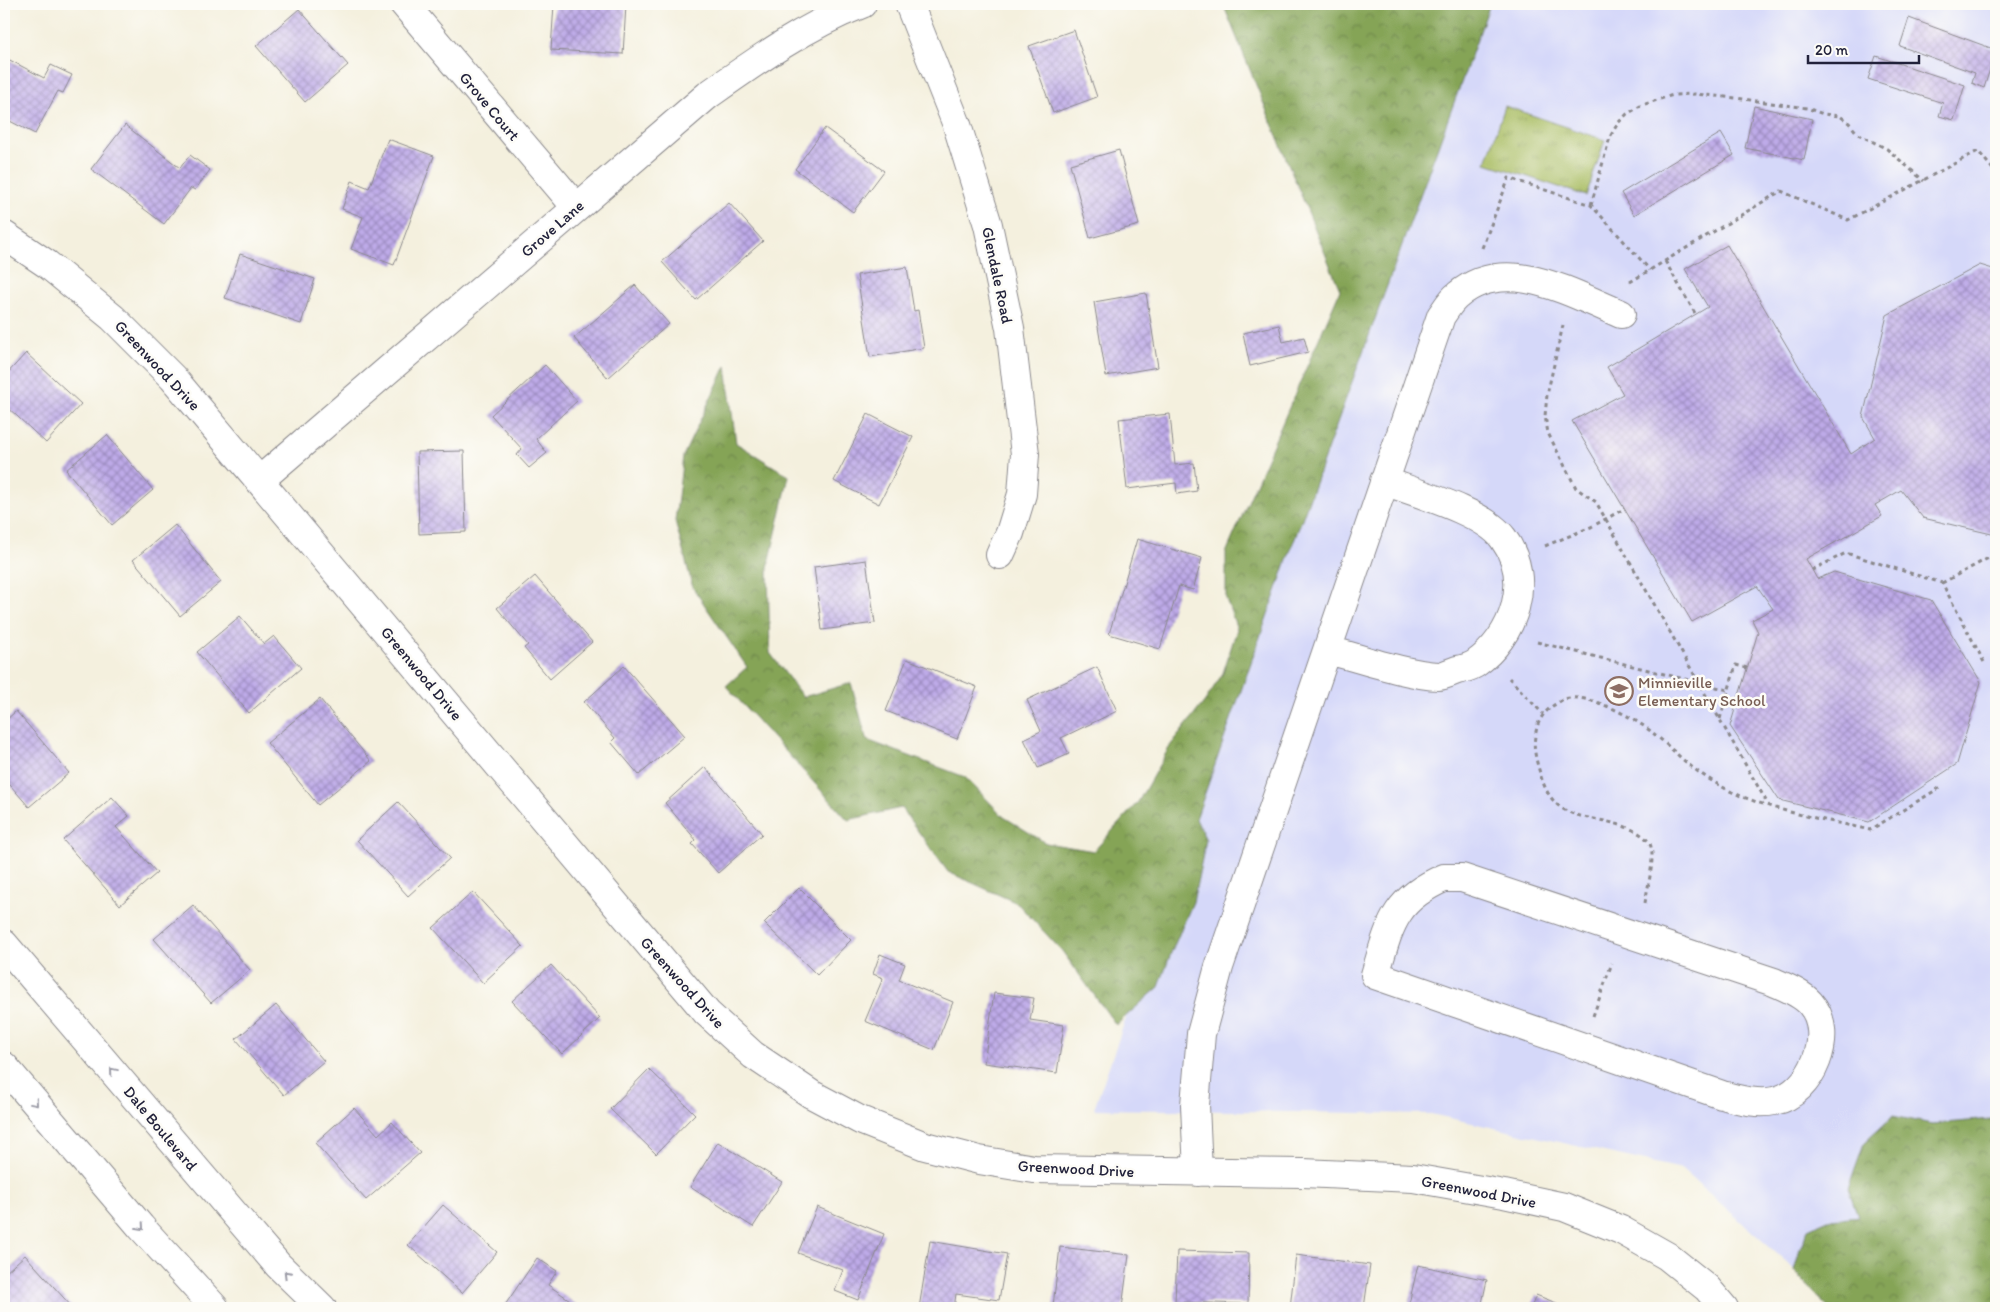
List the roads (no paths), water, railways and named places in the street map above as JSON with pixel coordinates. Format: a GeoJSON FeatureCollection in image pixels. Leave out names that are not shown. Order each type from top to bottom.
{"type":"FeatureCollection","features":[{"type":"Feature","properties":{"kind":"street","name":"Grove Court"},"geometry":{"type":"LineString","coordinates":[[404,4],[576,207]]}},
{"type":"Feature","properties":{"kind":"street","name":"Grove Lane"},"geometry":{"type":"LineString","coordinates":[[260,480],[708,95],[758,59],[812,28],[862,4]]}},
{"type":"Feature","properties":{"kind":"street","name":"Glendale Road"},"geometry":{"type":"LineString","coordinates":[[909,4],[957,125],[988,225],[1010,328],[1025,454],[1022,494],[1010,533],[1000,555]]}},
{"type":"Feature","properties":{"kind":"street","name":"Greenwood Drive"},"geometry":{"type":"LineString","coordinates":[[4,235],[47,264],[113,318],[173,378],[707,1013],[753,1055],[811,1094],[860,1120],[925,1146],[979,1160],[1034,1169],[1303,1173],[1412,1178],[1504,1194],[1564,1207],[1621,1230],[1668,1256],[1707,1288],[1724,1308]]}},
{"type":"Feature","properties":{"kind":"street"},"geometry":{"type":"LineString","coordinates":[[1198,1172],[1195,1105],[1201,1034],[1219,967],[1441,316],[1458,295],[1480,281],[1506,276],[1532,279],[1621,314]]}},
{"type":"Feature","properties":{"kind":"street"},"geometry":{"type":"LineString","coordinates":[[1328,650],[1409,671],[1440,676],[1473,665],[1493,650],[1508,630],[1516,606],[1518,583],[1514,558],[1502,537],[1483,521],[1384,481]]}},
{"type":"Feature","properties":{"kind":"street"},"geometry":{"type":"LineString","coordinates":[[1444,878],[1462,878],[1630,934],[1774,982],[1795,992],[1810,1003],[1819,1018],[1821,1038],[1818,1060],[1808,1078],[1793,1094],[1774,1102],[1748,1102],[1722,1095],[1375,975],[1390,926],[1405,902],[1426,886],[1444,878]]}},
{"type":"Feature","properties":{"kind":"street","name":"Dale Boulevard"},"geometry":{"type":"LineString","coordinates":[[4,944],[278,1265],[322,1308]]}},
{"type":"Feature","properties":{"kind":"street"},"geometry":{"type":"LineString","coordinates":[[4,1066],[141,1227],[215,1308]]}},
{"type":"Feature","properties":{"kind":"place","name":"Minnieville Elementary School"},"geometry":{"type":"Point","coordinates":[1619,691]}}]}
